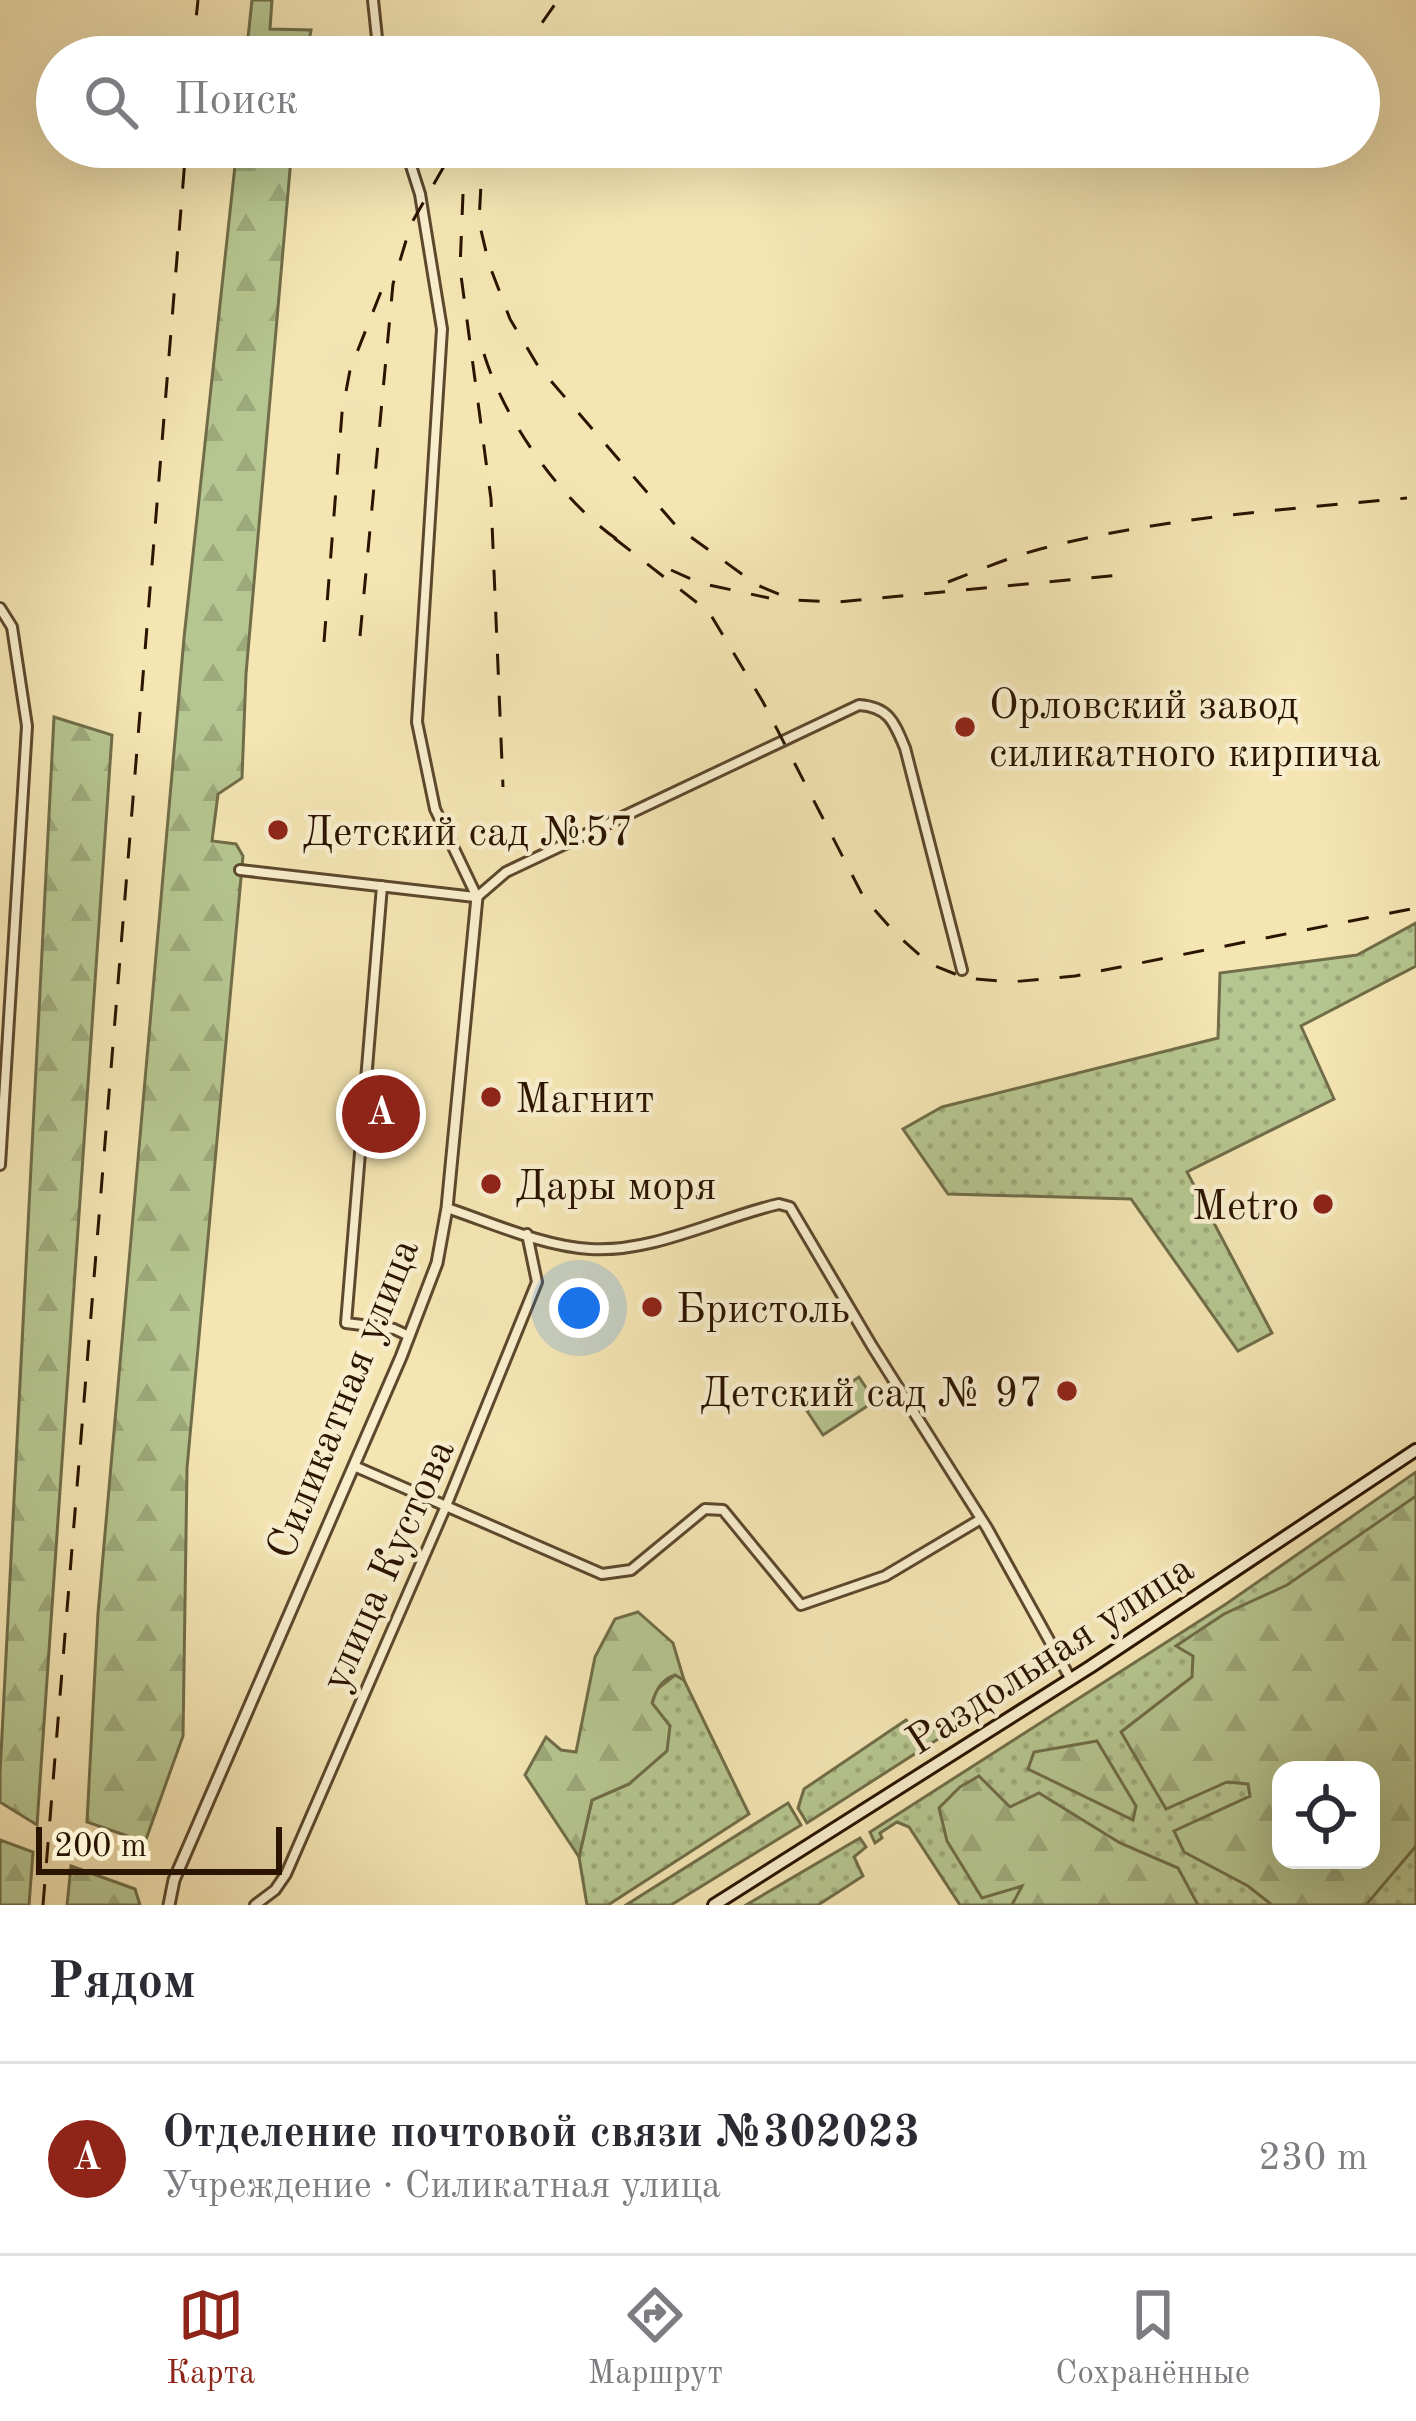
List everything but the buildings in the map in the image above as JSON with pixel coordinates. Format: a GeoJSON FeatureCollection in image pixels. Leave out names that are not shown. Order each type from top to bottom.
{"type":"FeatureCollection","features":[{"type":"Feature","properties":{"kind":"main road","name":"Раздольная улица"},"geometry":{"type":"LineString","coordinates":[[714,1905],[1416,1450]]}},
{"type":"Feature","properties":{"kind":"street"},"geometry":{"type":"LineString","coordinates":[[373,0],[377,36]]}},
{"type":"Feature","properties":{"kind":"street"},"geometry":{"type":"LineString","coordinates":[[411,168],[442,328],[417,722],[435,809],[477,897]]}},
{"type":"Feature","properties":{"kind":"street"},"geometry":{"type":"LineString","coordinates":[[0,608],[12,627],[27,726],[0,1166]]}},
{"type":"Feature","properties":{"kind":"street"},"geometry":{"type":"LineString","coordinates":[[240,870],[477,897],[506,872],[859,704],[878,706],[892,717],[925,817],[962,970]]}},
{"type":"Feature","properties":{"kind":"street"},"geometry":{"type":"LineString","coordinates":[[382,886],[346,1322],[409,1336]]}},
{"type":"Feature","properties":{"kind":"street","name":"Силикатная улица"},"geometry":{"type":"LineString","coordinates":[[169,1902],[436,1263],[447,1208],[477,897]]}},
{"type":"Feature","properties":{"kind":"street"},"geometry":{"type":"LineString","coordinates":[[447,1208],[567,1246],[620,1249],[773,1205],[794,1211],[981,1519],[1070,1678]]}},
{"type":"Feature","properties":{"kind":"street","name":"улица Кустова"},"geometry":{"type":"LineString","coordinates":[[255,1905],[286,1874],[446,1506],[537,1282],[526,1234]]}},
{"type":"Feature","properties":{"kind":"street"},"geometry":{"type":"LineString","coordinates":[[354,1466],[602,1574],[631,1570],[705,1509],[723,1510],[796,1603],[806,1606],[885,1576],[981,1519]]}},
{"type":"Feature","properties":{"kind":"green space"},"geometry":{"type":"Polygon","coordinates":[[[252,0],[272,0],[270,29],[311,30],[310,36],[248,36],[252,0]]]}},
{"type":"Feature","properties":{"kind":"green space"},"geometry":{"type":"Polygon","coordinates":[[[235,168],[290,168],[246,674],[242,778],[218,794],[212,841],[236,844],[243,856],[187,1468],[183,1736],[145,1842],[87,1822],[98,1613],[184,638],[235,168]]]}},
{"type":"Feature","properties":{"kind":"green space"},"geometry":{"type":"Polygon","coordinates":[[[54,717],[112,735],[37,1825],[0,1802],[0,1774],[54,717]]]}},
{"type":"Feature","properties":{"kind":"green space"},"geometry":{"type":"Polygon","coordinates":[[[1416,923],[1416,966],[1301,1026],[1334,1099],[1187,1172],[1272,1333],[1238,1351],[1131,1199],[948,1194],[903,1129],[942,1107],[1218,1038],[1220,973],[1357,955],[1416,923]]]}},
{"type":"Feature","properties":{"kind":"green space"},"geometry":{"type":"Polygon","coordinates":[[[859,1377],[875,1401],[823,1435],[807,1411],[859,1377]]]}},
{"type":"Feature","properties":{"kind":"green space"},"geometry":{"type":"Polygon","coordinates":[[[1416,1472],[1416,1905],[960,1905],[909,1827],[897,1822],[880,1833],[882,1838],[875,1843],[870,1832],[1226,1604],[1416,1472]]]}},
{"type":"Feature","properties":{"kind":"green space"},"geometry":{"type":"Polygon","coordinates":[[[1416,1496],[1416,1846],[1366,1905],[1272,1905],[1248,1886],[1184,1852],[1174,1831],[1250,1796],[1248,1784],[1227,1782],[1166,1809],[1121,1732],[1192,1677],[1193,1656],[1176,1646],[1224,1614],[1287,1585],[1416,1496]]]}},
{"type":"Feature","properties":{"kind":"green space"},"geometry":{"type":"Polygon","coordinates":[[[638,1612],[673,1643],[684,1680],[675,1675],[666,1680],[652,1703],[670,1726],[667,1751],[629,1784],[592,1800],[579,1857],[525,1775],[546,1737],[561,1750],[576,1752],[595,1657],[615,1619],[638,1612]]]}},
{"type":"Feature","properties":{"kind":"green space"},"geometry":{"type":"Polygon","coordinates":[[[675,1675],[684,1680],[749,1814],[608,1905],[587,1905],[579,1857],[592,1800],[629,1784],[670,1726],[652,1704],[656,1690],[675,1675]]]}},
{"type":"Feature","properties":{"kind":"green space"},"geometry":{"type":"Polygon","coordinates":[[[906,1720],[914,1729],[952,1730],[807,1823],[798,1808],[804,1789],[906,1720]]]}},
{"type":"Feature","properties":{"kind":"green space"},"geometry":{"type":"Polygon","coordinates":[[[1097,1741],[1136,1806],[1133,1820],[1028,1769],[1034,1752],[1097,1741]]]}},
{"type":"Feature","properties":{"kind":"green space"},"geometry":{"type":"Polygon","coordinates":[[[979,1776],[1010,1807],[1039,1793],[1120,1843],[1178,1868],[1198,1905],[1012,1905],[1022,1886],[982,1898],[947,1841],[939,1808],[979,1776]]]}},
{"type":"Feature","properties":{"kind":"green space"},"geometry":{"type":"Polygon","coordinates":[[[788,1803],[801,1825],[671,1905],[626,1905],[788,1803]]]}},
{"type":"Feature","properties":{"kind":"green space"},"geometry":{"type":"Polygon","coordinates":[[[860,1838],[866,1847],[854,1857],[863,1876],[818,1905],[746,1905],[860,1838]]]}},
{"type":"Feature","properties":{"kind":"green space"},"geometry":{"type":"Polygon","coordinates":[[[0,1840],[33,1852],[29,1905],[0,1905],[0,1840]]]}},
{"type":"Feature","properties":{"kind":"green space"},"geometry":{"type":"Polygon","coordinates":[[[71,1866],[135,1889],[140,1905],[67,1905],[71,1866]]]}},
{"type":"Feature","properties":{"kind":"railway"},"geometry":{"type":"LineString","coordinates":[[194,36],[198,0]]}},
{"type":"Feature","properties":{"kind":"railway"},"geometry":{"type":"LineString","coordinates":[[533,36],[558,0]]}},
{"type":"Feature","properties":{"kind":"railway"},"geometry":{"type":"LineString","coordinates":[[43,1905],[184,168]]}},
{"type":"Feature","properties":{"kind":"railway"},"geometry":{"type":"LineString","coordinates":[[360,636],[393,284],[411,224],[443,168]]}},
{"type":"Feature","properties":{"kind":"railway"},"geometry":{"type":"LineString","coordinates":[[482,168],[479,222],[489,264],[510,319],[538,366],[677,527],[757,585],[793,600],[839,602],[1130,574]]}},
{"type":"Feature","properties":{"kind":"railway"},"geometry":{"type":"LineString","coordinates":[[463,194],[460,268],[491,499],[503,787]]}},
{"type":"Feature","properties":{"kind":"railway"},"geometry":{"type":"LineString","coordinates":[[324,642],[342,413],[350,370],[384,284]]}},
{"type":"Feature","properties":{"kind":"railway"},"geometry":{"type":"LineString","coordinates":[[484,354],[506,407],[539,460],[580,508],[624,544]]}},
{"type":"Feature","properties":{"kind":"railway"},"geometry":{"type":"LineString","coordinates":[[948,582],[1039,549],[1096,536],[1229,515],[1407,498]]}},
{"type":"Feature","properties":{"kind":"railway"},"geometry":{"type":"LineString","coordinates":[[614,538],[709,612],[763,702],[864,898],[930,964],[965,978],[1011,982],[1075,976],[1416,908]]}},
{"type":"Feature","properties":{"kind":"railway"},"geometry":{"type":"LineString","coordinates":[[671,570],[700,583],[769,598]]}},
{"type":"Feature","properties":{"kind":"place","name":"Орловский завод силикатного кирпича"},"geometry":{"type":"Point","coordinates":[965,727]}},
{"type":"Feature","properties":{"kind":"place","name":"Детский сад №57"},"geometry":{"type":"Point","coordinates":[278,830]}},
{"type":"Feature","properties":{"kind":"place","name":"Магнит"},"geometry":{"type":"Point","coordinates":[491,1097]}},
{"type":"Feature","properties":{"kind":"place","name":"Отделение почтовой связи №302023"},"geometry":{"type":"Point","coordinates":[381,1114]}},
{"type":"Feature","properties":{"kind":"place","name":"Дары моря"},"geometry":{"type":"Point","coordinates":[491,1184]}},
{"type":"Feature","properties":{"kind":"place","name":"Metro"},"geometry":{"type":"Point","coordinates":[1323,1204]}},
{"type":"Feature","properties":{"kind":"place","name":"Бристоль"},"geometry":{"type":"Point","coordinates":[652,1307]}},
{"type":"Feature","properties":{"kind":"place","name":"Детский сад № 97"},"geometry":{"type":"Point","coordinates":[1067,1391]}}]}
